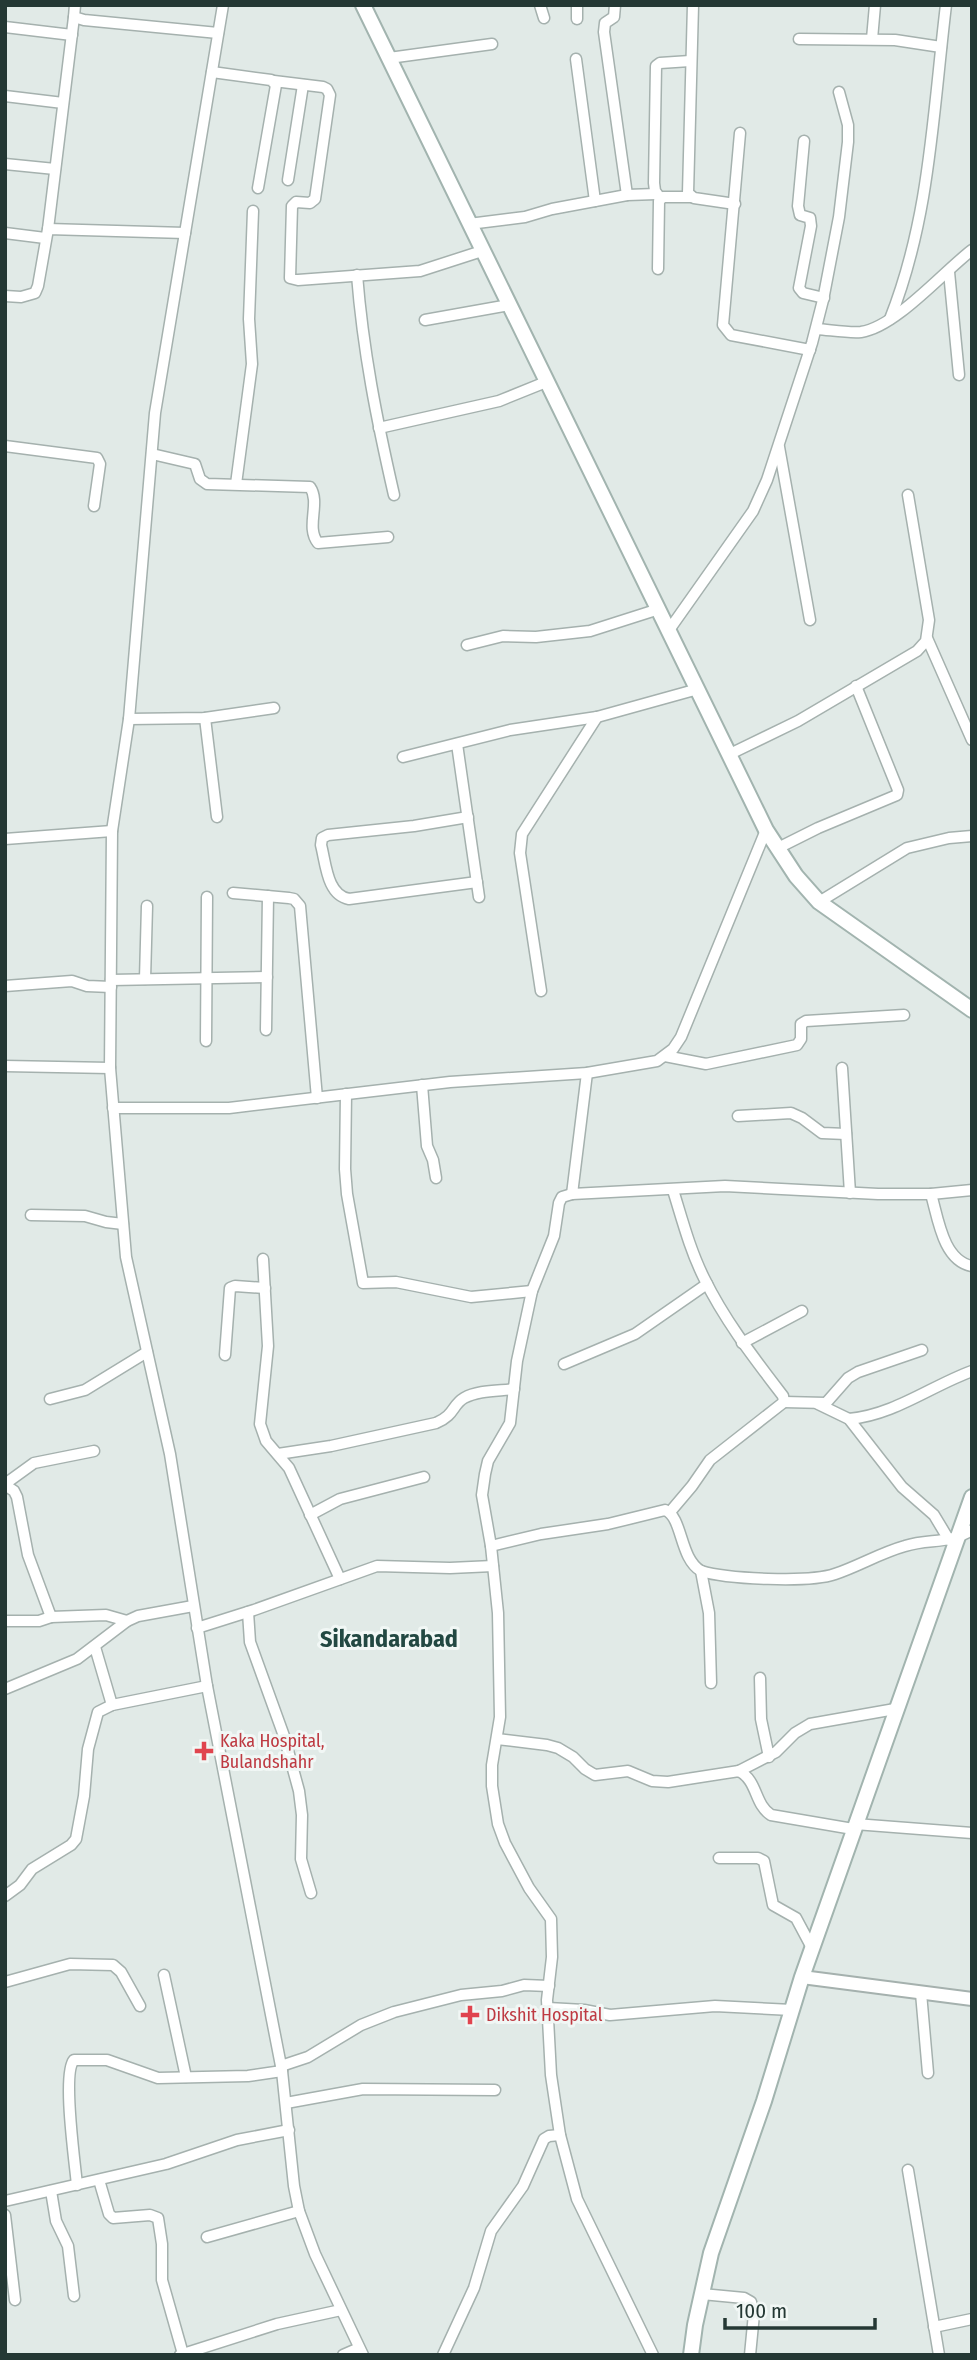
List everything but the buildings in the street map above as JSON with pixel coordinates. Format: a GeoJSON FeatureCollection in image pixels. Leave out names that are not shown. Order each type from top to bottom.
{"type":"FeatureCollection","features":[{"type":"Feature","properties":{"kind":"main road"},"geometry":{"type":"LineString","coordinates":[[363,5],[766,830],[796,876],[818,902],[972,1010]]}},
{"type":"Feature","properties":{"kind":"main road"},"geometry":{"type":"LineString","coordinates":[[691,2355],[711,2253],[764,2101],[812,1948],[953,1540],[972,1497]]}},
{"type":"Feature","properties":{"kind":"street"},"geometry":{"type":"LineString","coordinates":[[5,296],[21,297],[35,293],[38,286],[75,5]]}},
{"type":"Feature","properties":{"kind":"street"},"geometry":{"type":"LineString","coordinates":[[223,5],[155,413],[129,719],[112,831],[110,1068],[126,1257],[170,1454],[207,1686],[282,2068],[294,2186],[299,2211],[322,2273],[361,2351],[343,2355]]}},
{"type":"Feature","properties":{"kind":"street"},"geometry":{"type":"LineString","coordinates":[[540,5],[544,18]]}},
{"type":"Feature","properties":{"kind":"street"},"geometry":{"type":"LineString","coordinates":[[577,5],[577,19]]}},
{"type":"Feature","properties":{"kind":"street"},"geometry":{"type":"LineString","coordinates":[[615,5],[614,16],[605,23],[604,32],[627,195]]}},
{"type":"Feature","properties":{"kind":"street"},"geometry":{"type":"LineString","coordinates":[[691,197],[687,185],[693,5]]}},
{"type":"Feature","properties":{"kind":"street"},"geometry":{"type":"LineString","coordinates":[[872,39],[875,5]]}},
{"type":"Feature","properties":{"kind":"street"},"geometry":{"type":"LineString","coordinates":[[890,319],[904,282],[924,201],[946,5]]}},
{"type":"Feature","properties":{"kind":"street"},"geometry":{"type":"LineString","coordinates":[[74,17],[218,33]]}},
{"type":"Feature","properties":{"kind":"street"},"geometry":{"type":"LineString","coordinates":[[5,27],[72,35]]}},
{"type":"Feature","properties":{"kind":"street"},"geometry":{"type":"LineString","coordinates":[[799,39],[872,39],[941,47]]}},
{"type":"Feature","properties":{"kind":"street"},"geometry":{"type":"LineString","coordinates":[[388,58],[492,44]]}},
{"type":"Feature","properties":{"kind":"street"},"geometry":{"type":"LineString","coordinates":[[576,59],[595,201]]}},
{"type":"Feature","properties":{"kind":"street"},"geometry":{"type":"LineString","coordinates":[[658,269],[658,196],[654,171],[656,66],[660,63],[690,61]]}},
{"type":"Feature","properties":{"kind":"street"},"geometry":{"type":"LineString","coordinates":[[212,72],[327,89],[330,95],[315,198],[310,203],[296,202],[292,206],[289,274],[293,280],[420,271],[482,251]]}},
{"type":"Feature","properties":{"kind":"street"},"geometry":{"type":"LineString","coordinates":[[258,188],[276,85],[274,81]]}},
{"type":"Feature","properties":{"kind":"street"},"geometry":{"type":"LineString","coordinates":[[288,180],[303,85]]}},
{"type":"Feature","properties":{"kind":"street"},"geometry":{"type":"LineString","coordinates":[[669,630],[753,512],[767,480],[817,329],[839,217],[848,142],[848,125],[839,92]]}},
{"type":"Feature","properties":{"kind":"street"},"geometry":{"type":"LineString","coordinates":[[5,96],[63,103]]}},
{"type":"Feature","properties":{"kind":"street"},"geometry":{"type":"LineString","coordinates":[[740,134],[723,315],[726,331],[731,335],[810,350]]}},
{"type":"Feature","properties":{"kind":"street"},"geometry":{"type":"LineString","coordinates":[[804,141],[798,206],[800,215],[810,218],[811,226],[800,288],[803,293],[824,298]]}},
{"type":"Feature","properties":{"kind":"street"},"geometry":{"type":"LineString","coordinates":[[5,164],[55,169]]}},
{"type":"Feature","properties":{"kind":"street"},"geometry":{"type":"LineString","coordinates":[[469,224],[525,217],[627,195],[691,197],[735,204]]}},
{"type":"Feature","properties":{"kind":"street"},"geometry":{"type":"LineString","coordinates":[[236,484],[252,364],[249,319],[253,211]]}},
{"type":"Feature","properties":{"kind":"street"},"geometry":{"type":"LineString","coordinates":[[5,233],[185,233]]}},
{"type":"Feature","properties":{"kind":"street"},"geometry":{"type":"LineString","coordinates":[[817,329],[861,332],[890,319],[972,250]]}},
{"type":"Feature","properties":{"kind":"street"},"geometry":{"type":"LineString","coordinates":[[949,272],[959,375]]}},
{"type":"Feature","properties":{"kind":"street"},"geometry":{"type":"LineString","coordinates":[[357,275],[362,335],[394,495]]}},
{"type":"Feature","properties":{"kind":"street"},"geometry":{"type":"LineString","coordinates":[[425,320],[509,304]]}},
{"type":"Feature","properties":{"kind":"street"},"geometry":{"type":"LineString","coordinates":[[379,428],[499,401],[546,382]]}},
{"type":"Feature","properties":{"kind":"street"},"geometry":{"type":"LineString","coordinates":[[778,443],[810,620]]}},
{"type":"Feature","properties":{"kind":"street"},"geometry":{"type":"LineString","coordinates":[[5,446],[97,458],[100,464],[94,506]]}},
{"type":"Feature","properties":{"kind":"street"},"geometry":{"type":"LineString","coordinates":[[152,454],[195,464],[203,482],[310,487],[314,494],[313,536],[318,544],[388,537]]}},
{"type":"Feature","properties":{"kind":"street"},"geometry":{"type":"LineString","coordinates":[[908,495],[929,620],[927,638],[972,740]]}},
{"type":"Feature","properties":{"kind":"street"},"geometry":{"type":"LineString","coordinates":[[467,645],[503,636],[536,637],[590,631],[659,609]]}},
{"type":"Feature","properties":{"kind":"street"},"geometry":{"type":"LineString","coordinates":[[730,754],[799,721],[916,651],[927,638]]}},
{"type":"Feature","properties":{"kind":"street"},"geometry":{"type":"LineString","coordinates":[[778,848],[897,795],[898,790],[856,686]]}},
{"type":"Feature","properties":{"kind":"street"},"geometry":{"type":"LineString","coordinates":[[403,757],[510,730],[597,717],[698,689]]}},
{"type":"Feature","properties":{"kind":"street"},"geometry":{"type":"LineString","coordinates":[[129,719],[205,718],[274,708]]}},
{"type":"Feature","properties":{"kind":"street"},"geometry":{"type":"LineString","coordinates":[[541,991],[520,853],[522,834],[597,717]]}},
{"type":"Feature","properties":{"kind":"street"},"geometry":{"type":"LineString","coordinates":[[205,718],[217,817]]}},
{"type":"Feature","properties":{"kind":"street"},"geometry":{"type":"LineString","coordinates":[[457,744],[479,897]]}},
{"type":"Feature","properties":{"kind":"street"},"geometry":{"type":"LineString","coordinates":[[468,817],[328,835],[322,838],[321,845],[333,889],[340,897],[348,899],[477,882]]}},
{"type":"Feature","properties":{"kind":"street"},"geometry":{"type":"LineString","coordinates":[[113,1108],[229,1108],[422,1085],[587,1073],[657,1061],[665,1056],[681,1037],[766,830]]}},
{"type":"Feature","properties":{"kind":"street"},"geometry":{"type":"LineString","coordinates":[[5,839],[112,831]]}},
{"type":"Feature","properties":{"kind":"street"},"geometry":{"type":"LineString","coordinates":[[818,902],[907,848],[948,838],[972,836]]}},
{"type":"Feature","properties":{"kind":"street"},"geometry":{"type":"LineString","coordinates":[[233,893],[294,899],[300,906],[317,1098]]}},
{"type":"Feature","properties":{"kind":"street"},"geometry":{"type":"LineString","coordinates":[[267,1030],[268,896]]}},
{"type":"Feature","properties":{"kind":"street"},"geometry":{"type":"LineString","coordinates":[[206,1041],[207,897]]}},
{"type":"Feature","properties":{"kind":"street"},"geometry":{"type":"LineString","coordinates":[[145,979],[147,906]]}},
{"type":"Feature","properties":{"kind":"street"},"geometry":{"type":"LineString","coordinates":[[5,986],[72,981],[87,986],[145,979],[267,977]]}},
{"type":"Feature","properties":{"kind":"street"},"geometry":{"type":"LineString","coordinates":[[665,1056],[699,1064],[715,1063],[797,1045],[802,1039],[801,1024],[806,1021],[904,1015]]}},
{"type":"Feature","properties":{"kind":"street"},"geometry":{"type":"LineString","coordinates":[[5,1066],[110,1068]]}},
{"type":"Feature","properties":{"kind":"street"},"geometry":{"type":"LineString","coordinates":[[842,1068],[850,1193]]}},
{"type":"Feature","properties":{"kind":"street"},"geometry":{"type":"LineString","coordinates":[[572,1194],[587,1073]]}},
{"type":"Feature","properties":{"kind":"street"},"geometry":{"type":"LineString","coordinates":[[422,1085],[427,1146],[436,1178]]}},
{"type":"Feature","properties":{"kind":"street"},"geometry":{"type":"LineString","coordinates":[[346,1094],[345,1169],[348,1202],[363,1283],[396,1282],[471,1297],[532,1292]]}},
{"type":"Feature","properties":{"kind":"street"},"geometry":{"type":"LineString","coordinates":[[738,1116],[791,1113],[822,1133],[846,1134]]}},
{"type":"Feature","properties":{"kind":"street"},"geometry":{"type":"LineString","coordinates":[[653,2355],[577,2199],[560,2135],[551,2076],[548,2008],[552,1956],[551,1919],[529,1888],[505,1843],[498,1824],[491,1777],[500,1705],[498,1613],[491,1546],[483,1504],[483,1484],[488,1461],[510,1423],[532,1292],[554,1236],[559,1202],[562,1197],[572,1194],[745,1186],[850,1193],[931,1194],[972,1190]]}},
{"type":"Feature","properties":{"kind":"street"},"geometry":{"type":"LineString","coordinates":[[673,1190],[693,1253],[707,1284],[742,1343],[785,1402]]}},
{"type":"Feature","properties":{"kind":"street"},"geometry":{"type":"LineString","coordinates":[[931,1194],[949,1249],[960,1263],[972,1266]]}},
{"type":"Feature","properties":{"kind":"street"},"geometry":{"type":"LineString","coordinates":[[31,1215],[85,1216],[123,1224]]}},
{"type":"Feature","properties":{"kind":"street"},"geometry":{"type":"LineString","coordinates":[[263,1259],[268,1346],[260,1424],[266,1441],[292,1475],[340,1578]]}},
{"type":"Feature","properties":{"kind":"street"},"geometry":{"type":"LineString","coordinates":[[564,1364],[635,1334],[707,1284]]}},
{"type":"Feature","properties":{"kind":"street"},"geometry":{"type":"LineString","coordinates":[[225,1355],[230,1288],[265,1288]]}},
{"type":"Feature","properties":{"kind":"street"},"geometry":{"type":"LineString","coordinates":[[742,1343],[802,1311]]}},
{"type":"Feature","properties":{"kind":"street"},"geometry":{"type":"LineString","coordinates":[[670,1512],[710,1460],[785,1402],[826,1403],[848,1378],[858,1371],[922,1350]]}},
{"type":"Feature","properties":{"kind":"street"},"geometry":{"type":"LineString","coordinates":[[50,1398],[85,1390],[148,1352]]}},
{"type":"Feature","properties":{"kind":"street"},"geometry":{"type":"LineString","coordinates":[[849,1419],[877,1414],[972,1371]]}},
{"type":"Feature","properties":{"kind":"street"},"geometry":{"type":"LineString","coordinates":[[278,1454],[331,1446],[436,1423],[448,1417],[466,1397],[514,1389]]}},
{"type":"Feature","properties":{"kind":"street"},"geometry":{"type":"LineString","coordinates":[[818,1404],[849,1419],[902,1486],[934,1515],[953,1540]]}},
{"type":"Feature","properties":{"kind":"street"},"geometry":{"type":"LineString","coordinates":[[51,1617],[28,1555],[17,1497],[6,1482],[34,1463],[94,1451]]}},
{"type":"Feature","properties":{"kind":"street"},"geometry":{"type":"LineString","coordinates":[[310,1515],[340,1499],[424,1477]]}},
{"type":"Feature","properties":{"kind":"street"},"geometry":{"type":"LineString","coordinates":[[491,1546],[541,1534],[608,1524],[662,1510],[670,1512]]}},
{"type":"Feature","properties":{"kind":"street"},"geometry":{"type":"LineString","coordinates":[[670,1512],[688,1558],[701,1571],[783,1579],[833,1575],[903,1546],[953,1540],[972,1530]]}},
{"type":"Feature","properties":{"kind":"street"},"geometry":{"type":"LineString","coordinates":[[197,1628],[384,1564],[450,1568],[493,1566]]}},
{"type":"Feature","properties":{"kind":"street"},"geometry":{"type":"LineString","coordinates":[[701,1571],[709,1613],[711,1683]]}},
{"type":"Feature","properties":{"kind":"street"},"geometry":{"type":"LineString","coordinates":[[5,1689],[69,1663],[95,1647],[127,1621],[147,1614],[193,1606]]}},
{"type":"Feature","properties":{"kind":"street"},"geometry":{"type":"LineString","coordinates":[[248,1612],[250,1642],[284,1736],[299,1791],[302,1815],[300,1859],[311,1894]]}},
{"type":"Feature","properties":{"kind":"street"},"geometry":{"type":"LineString","coordinates":[[5,1621],[106,1615],[127,1621]]}},
{"type":"Feature","properties":{"kind":"street"},"geometry":{"type":"LineString","coordinates":[[95,1647],[112,1704]]}},
{"type":"Feature","properties":{"kind":"street"},"geometry":{"type":"LineString","coordinates":[[760,1678],[761,1718],[769,1757]]}},
{"type":"Feature","properties":{"kind":"street"},"geometry":{"type":"LineString","coordinates":[[5,1896],[19,1885],[32,1869],[71,1845],[76,1839],[84,1797],[86,1757],[93,1722],[100,1710],[112,1704],[207,1686]]}},
{"type":"Feature","properties":{"kind":"street"},"geometry":{"type":"LineString","coordinates":[[497,1739],[558,1748],[595,1775],[628,1771],[652,1781],[668,1782],[739,1771],[769,1757],[810,1724],[895,1709]]}},
{"type":"Feature","properties":{"kind":"street"},"geometry":{"type":"LineString","coordinates":[[739,1771],[750,1779],[761,1806],[771,1815],[854,1827],[972,1833]]}},
{"type":"Feature","properties":{"kind":"street"},"geometry":{"type":"LineString","coordinates":[[719,1858],[762,1859],[766,1866],[773,1906],[796,1918],[812,1948]]}},
{"type":"Feature","properties":{"kind":"street"},"geometry":{"type":"LineString","coordinates":[[5,1982],[70,1964],[113,1965],[121,1972],[140,2007]]}},
{"type":"Feature","properties":{"kind":"street"},"geometry":{"type":"LineString","coordinates":[[164,1975],[186,2077]]}},
{"type":"Feature","properties":{"kind":"street"},"geometry":{"type":"LineString","coordinates":[[802,1977],[972,1999]]}},
{"type":"Feature","properties":{"kind":"street"},"geometry":{"type":"LineString","coordinates":[[77,2185],[69,2068],[71,2063],[79,2059],[99,2059],[153,2077],[248,2076],[282,2068],[308,2057],[361,2025],[394,2012],[461,1995],[502,1991],[524,1985],[549,1986]]}},
{"type":"Feature","properties":{"kind":"street"},"geometry":{"type":"LineString","coordinates":[[921,1993],[928,2073]]}},
{"type":"Feature","properties":{"kind":"street"},"geometry":{"type":"LineString","coordinates":[[548,2008],[610,2015],[715,2006],[792,2010]]}},
{"type":"Feature","properties":{"kind":"street"},"geometry":{"type":"LineString","coordinates":[[286,2103],[363,2089],[495,2090]]}},
{"type":"Feature","properties":{"kind":"street"},"geometry":{"type":"LineString","coordinates":[[5,2201],[166,2164],[237,2140],[289,2130]]}},
{"type":"Feature","properties":{"kind":"street"},"geometry":{"type":"LineString","coordinates":[[443,2355],[474,2288],[491,2231],[523,2186],[544,2139],[560,2135]]}},
{"type":"Feature","properties":{"kind":"street"},"geometry":{"type":"LineString","coordinates":[[908,2170],[939,2355]]}},
{"type":"Feature","properties":{"kind":"street"},"geometry":{"type":"LineString","coordinates":[[99,2180],[109,2214],[113,2218],[150,2215],[158,2218],[162,2244],[162,2280],[181,2354],[277,2323],[341,2310]]}},
{"type":"Feature","properties":{"kind":"street"},"geometry":{"type":"LineString","coordinates":[[51,2191],[56,2221],[68,2246],[74,2296]]}},
{"type":"Feature","properties":{"kind":"street"},"geometry":{"type":"LineString","coordinates":[[207,2237],[299,2211]]}},
{"type":"Feature","properties":{"kind":"street"},"geometry":{"type":"LineString","coordinates":[[5,2215],[15,2300]]}},
{"type":"Feature","properties":{"kind":"street"},"geometry":{"type":"LineString","coordinates":[[702,2294],[744,2298],[751,2302],[754,2314],[750,2355]]}},
{"type":"Feature","properties":{"kind":"street"},"geometry":{"type":"LineString","coordinates":[[934,2327],[972,2319]]}},
{"type":"Feature","properties":{"kind":"place","name":"Kaka Hospital, Bulandshahr"},"geometry":{"type":"Point","coordinates":[204,1751]}},
{"type":"Feature","properties":{"kind":"place","name":"Dikshit Hospital"},"geometry":{"type":"Point","coordinates":[470,2015]}},
{"type":"Feature","properties":{"kind":"district","name":"Sikandarabad"},"geometry":{"type":"Point","coordinates":[389,1639]}}]}
